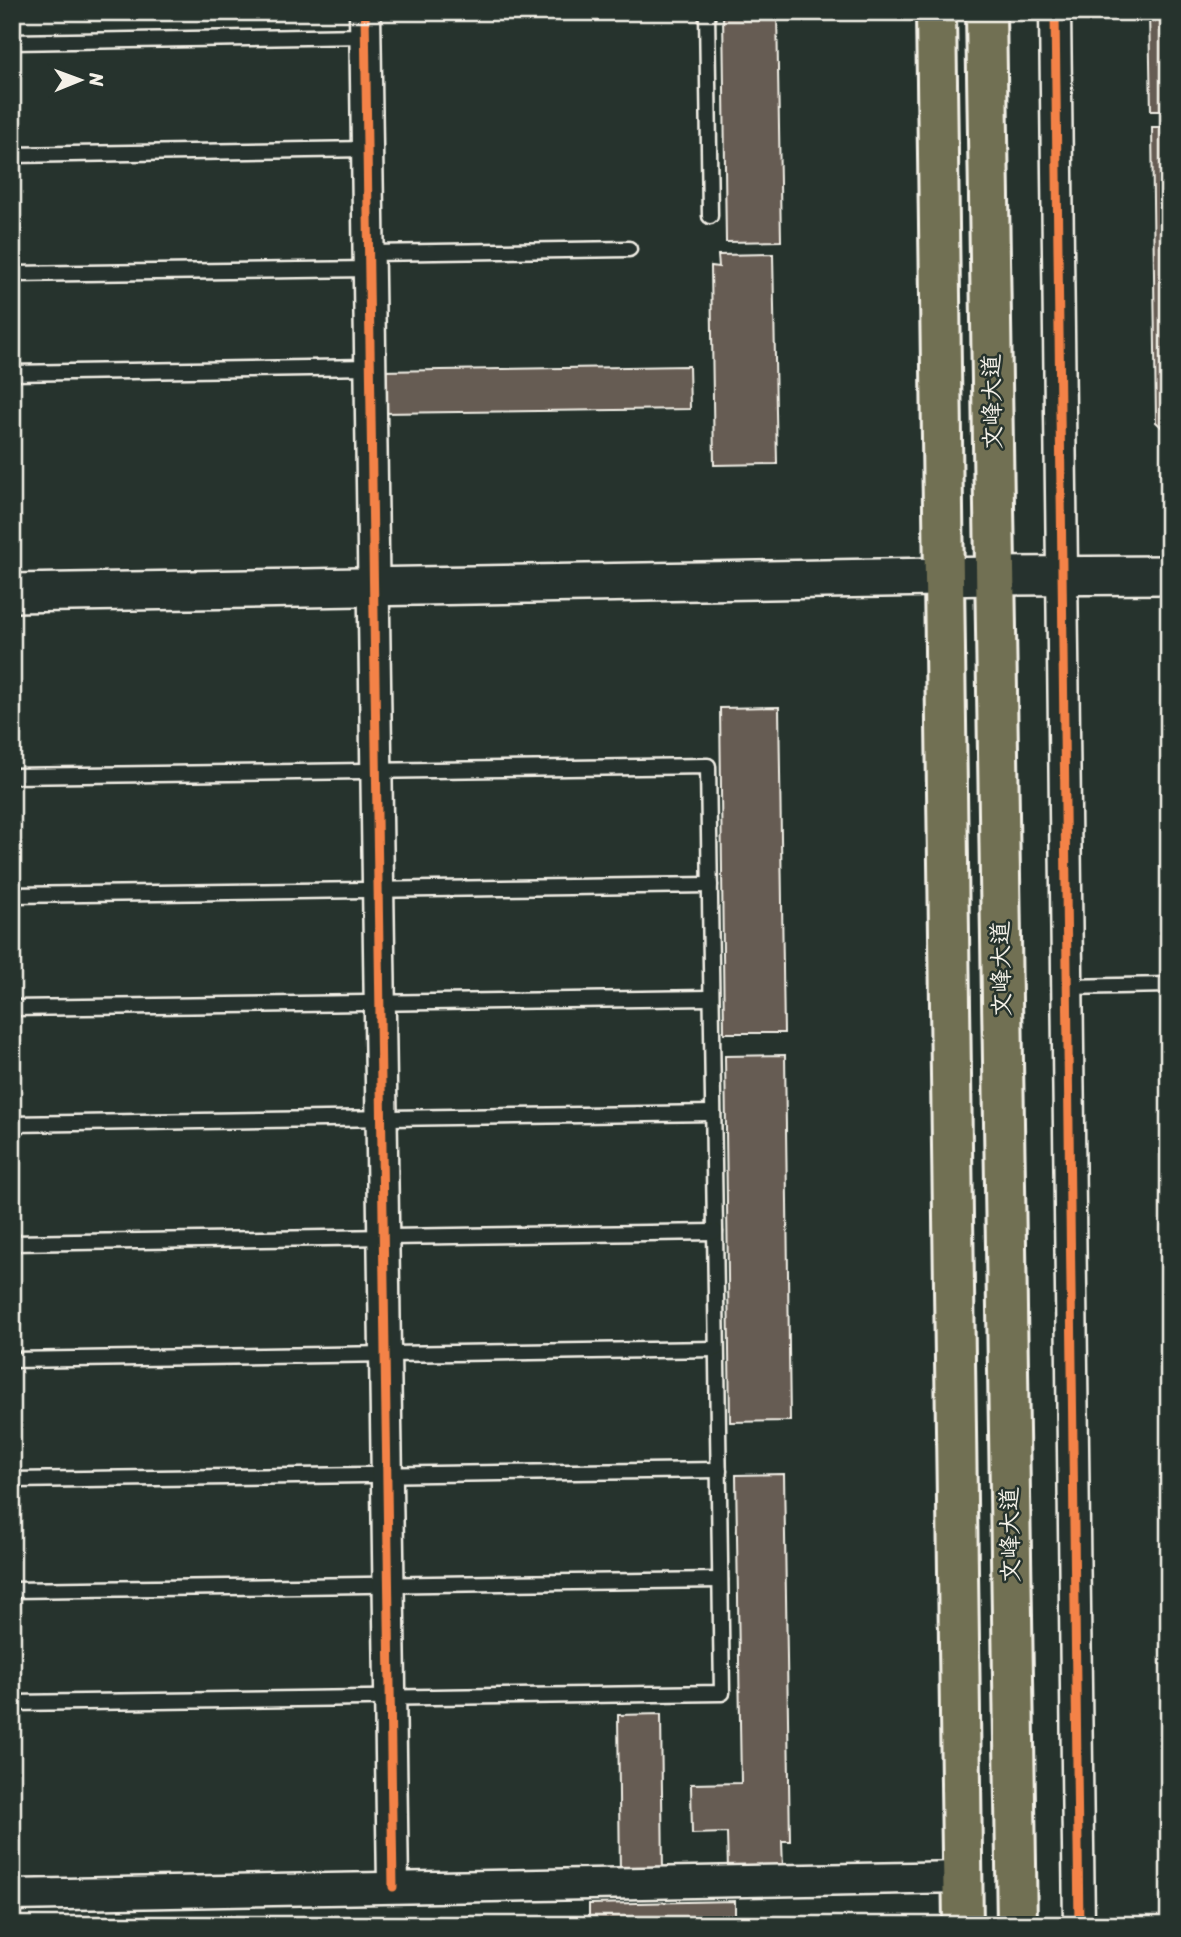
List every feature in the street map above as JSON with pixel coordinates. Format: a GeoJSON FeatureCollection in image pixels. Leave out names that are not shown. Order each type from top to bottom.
{"type":"FeatureCollection","features":[{"type":"Feature","properties":{"kind":"main road","name":"文峰大道"},"geometry":{"type":"LineString","coordinates":[[936,12],[963,1925]]}},
{"type":"Feature","properties":{"kind":"main road","name":"文峰大道"},"geometry":{"type":"LineString","coordinates":[[986,12],[1017,1925]]}},
{"type":"Feature","properties":{"kind":"street"},"geometry":{"type":"LineString","coordinates":[[1055,12],[1079,1925]]}},
{"type":"Feature","properties":{"kind":"street"},"geometry":{"type":"LineString","coordinates":[[366,24],[393,1887]]}},
{"type":"Feature","properties":{"kind":"street"},"geometry":{"type":"LineString","coordinates":[[12,593],[994,576],[1169,576]]}},
{"type":"Feature","properties":{"kind":"street"},"geometry":{"type":"LineString","coordinates":[[12,1895],[962,1877]]}},
{"type":"Feature","properties":{"kind":"lane"},"geometry":{"type":"LineString","coordinates":[[707,12],[709,216]]}},
{"type":"Feature","properties":{"kind":"lane"},"geometry":{"type":"LineString","coordinates":[[12,42],[366,24]]}},
{"type":"Feature","properties":{"kind":"lane"},"geometry":{"type":"LineString","coordinates":[[12,155],[368,149]]}},
{"type":"Feature","properties":{"kind":"lane"},"geometry":{"type":"LineString","coordinates":[[12,274],[629,249]]}},
{"type":"Feature","properties":{"kind":"lane"},"geometry":{"type":"LineString","coordinates":[[12,373],[371,367]]}},
{"type":"Feature","properties":{"kind":"lane"},"geometry":{"type":"LineString","coordinates":[[12,776],[708,766],[722,1693],[12,1703]]}},
{"type":"Feature","properties":{"kind":"lane"},"geometry":{"type":"LineString","coordinates":[[12,895],[710,885]]}},
{"type":"Feature","properties":{"kind":"lane"},"geometry":{"type":"LineString","coordinates":[[1066,987],[1169,985]]}},
{"type":"Feature","properties":{"kind":"lane"},"geometry":{"type":"LineString","coordinates":[[12,1008],[711,998]]}},
{"type":"Feature","properties":{"kind":"lane"},"geometry":{"type":"LineString","coordinates":[[12,1124],[713,1113]]}},
{"type":"Feature","properties":{"kind":"lane"},"geometry":{"type":"LineString","coordinates":[[12,1243],[715,1232]]}},
{"type":"Feature","properties":{"kind":"lane"},"geometry":{"type":"LineString","coordinates":[[12,1360],[716,1349]]}},
{"type":"Feature","properties":{"kind":"lane"},"geometry":{"type":"LineString","coordinates":[[12,1480],[719,1470]]}},
{"type":"Feature","properties":{"kind":"lane"},"geometry":{"type":"LineString","coordinates":[[12,1590],[720,1580]]}},
{"type":"Feature","properties":{"kind":"building"},"geometry":{"type":"Polygon","coordinates":[[[723,12],[777,12],[781,241],[726,242],[723,12]]]}},
{"type":"Feature","properties":{"kind":"building"},"geometry":{"type":"Polygon","coordinates":[[[1149,12],[1169,12],[1169,111],[1151,111],[1149,12]]]}},
{"type":"Feature","properties":{"kind":"building"},"geometry":{"type":"Polygon","coordinates":[[[1152,127],[1169,127],[1169,434],[1156,422],[1152,127]]]}},
{"type":"Feature","properties":{"kind":"building"},"geometry":{"type":"Polygon","coordinates":[[[773,254],[777,464],[714,465],[711,266],[719,267],[718,255],[773,254]]]}},
{"type":"Feature","properties":{"kind":"building"},"geometry":{"type":"Polygon","coordinates":[[[689,366],[690,409],[381,413],[381,371],[689,366]]]}},
{"type":"Feature","properties":{"kind":"building"},"geometry":{"type":"Polygon","coordinates":[[[779,707],[784,1033],[724,1033],[720,708],[779,707]]]}},
{"type":"Feature","properties":{"kind":"building"},"geometry":{"type":"Polygon","coordinates":[[[785,1055],[790,1421],[730,1422],[725,1056],[785,1055]]]}},
{"type":"Feature","properties":{"kind":"building"},"geometry":{"type":"Polygon","coordinates":[[[784,1474],[790,1841],[782,1841],[783,1868],[728,1869],[727,1833],[692,1834],[691,1784],[741,1783],[736,1475],[784,1474]]]}},
{"type":"Feature","properties":{"kind":"building"},"geometry":{"type":"Polygon","coordinates":[[[661,1714],[663,1873],[620,1874],[618,1715],[661,1714]]]}},
{"type":"Feature","properties":{"kind":"building"},"geometry":{"type":"Polygon","coordinates":[[[735,1901],[735,1925],[589,1925],[589,1904],[735,1901]]]}},
{"type":"Feature","properties":{"kind":"cycle path"},"geometry":{"type":"LineString","coordinates":[[365,12],[393,1887]]}},
{"type":"Feature","properties":{"kind":"cycle path"},"geometry":{"type":"LineString","coordinates":[[1055,12],[1079,1925]]}}]}
